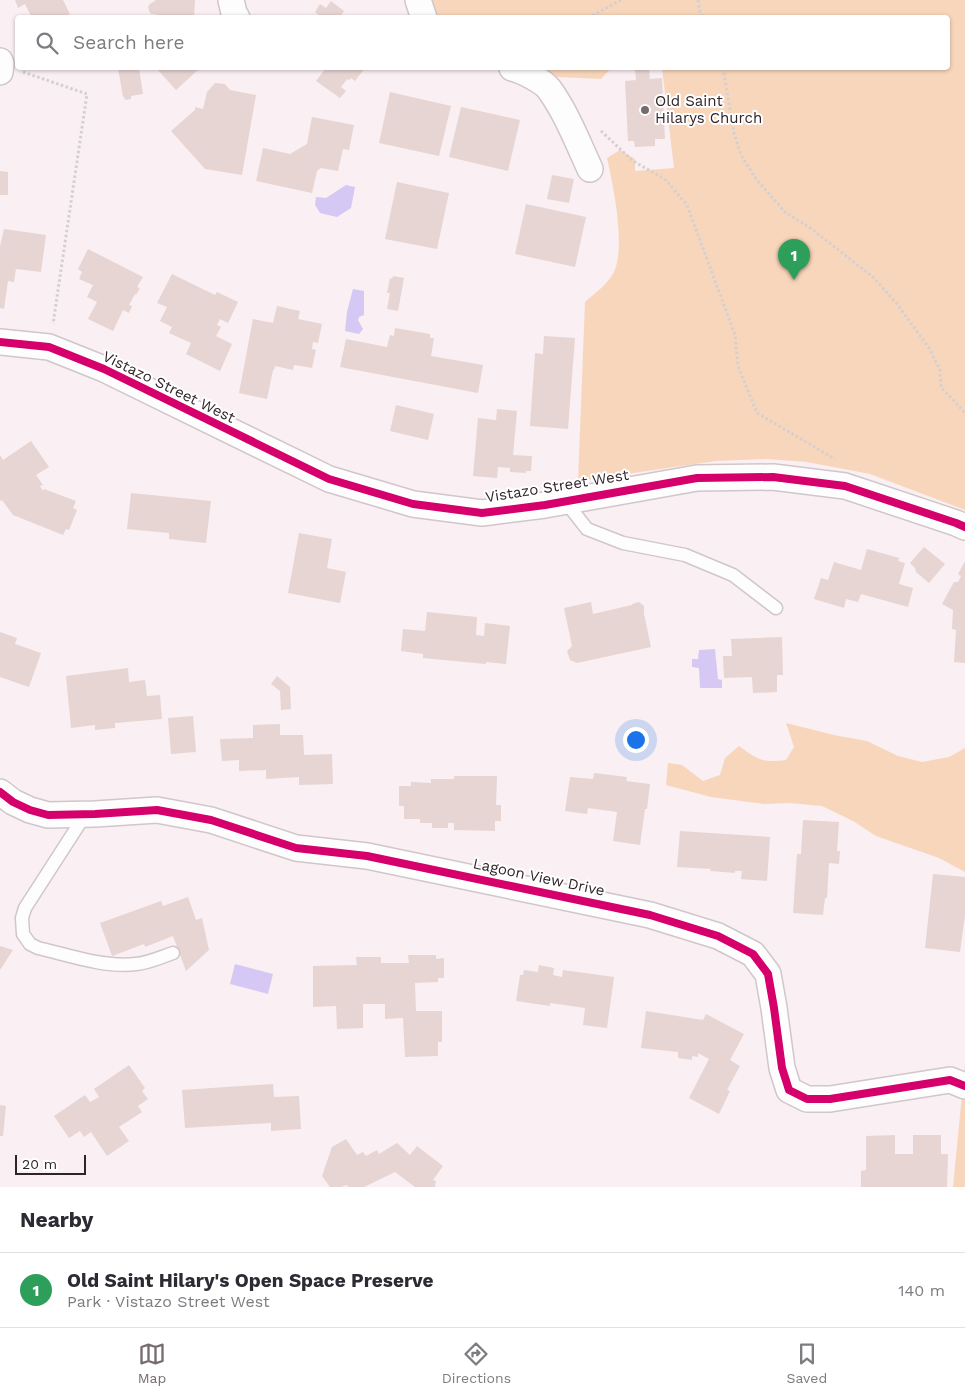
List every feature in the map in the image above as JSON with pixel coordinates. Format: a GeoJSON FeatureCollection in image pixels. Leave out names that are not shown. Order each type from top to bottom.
{"type":"FeatureCollection","features":[{"type":"Feature","properties":{"kind":"street"},"geometry":{"type":"LineString","coordinates":[[230,0],[235,15]]}},
{"type":"Feature","properties":{"kind":"street"},"geometry":{"type":"LineString","coordinates":[[418,0],[423,15]]}},
{"type":"Feature","properties":{"kind":"street"},"geometry":{"type":"LineString","coordinates":[[519,70],[548,87],[566,118],[590,169]]}},
{"type":"Feature","properties":{"kind":"street","name":"Vistazo Street West"},"geometry":{"type":"LineString","coordinates":[[0,342],[49,347],[104,369],[329,479],[413,504],[482,513],[545,505],[697,478],[773,476],[845,486],[965,527]]}},
{"type":"Feature","properties":{"kind":"street","name":"Lagoon View Drive"},"geometry":{"type":"LineString","coordinates":[[0,792],[13,802],[30,810],[48,815],[85,815],[157,810],[211,820],[296,848],[366,856],[655,916],[718,936],[754,954],[768,974],[782,1068],[789,1090],[807,1099],[830,1100],[950,1080],[965,1086]]}},
{"type":"Feature","properties":{"kind":"lane"},"geometry":{"type":"LineString","coordinates":[[565,501],[587,529],[623,543],[685,555],[733,576],[776,608]]}},
{"type":"Feature","properties":{"kind":"lane"},"geometry":{"type":"LineString","coordinates":[[85,815],[25,908],[21,927],[26,940],[38,948],[111,965],[135,964],[173,953]]}},
{"type":"Feature","properties":{"kind":"path"},"geometry":{"type":"LineString","coordinates":[[594,15],[621,0]]}},
{"type":"Feature","properties":{"kind":"path"},"geometry":{"type":"LineString","coordinates":[[698,0],[702,15]]}},
{"type":"Feature","properties":{"kind":"path"},"geometry":{"type":"LineString","coordinates":[[0,66],[87,94],[49,347]]}},
{"type":"Feature","properties":{"kind":"path"},"geometry":{"type":"LineString","coordinates":[[723,70],[734,133],[741,155],[756,179],[786,213],[809,227],[873,277],[897,304],[929,348],[940,370],[941,387],[965,413]]}},
{"type":"Feature","properties":{"kind":"path"},"geometry":{"type":"LineString","coordinates":[[598,128],[633,161],[666,180],[687,205],[734,335],[738,366],[757,413],[832,456],[838,462]]}},
{"type":"Feature","properties":{"kind":"shaded area"},"geometry":{"type":"Polygon","coordinates":[[[428,0],[965,0],[965,510],[870,474],[807,462],[767,459],[716,461],[578,481],[585,302],[601,288],[614,272],[619,247],[617,215],[607,158],[620,150],[635,159],[635,171],[674,168],[662,70],[950,70],[950,15],[434,15],[428,0]]]}},
{"type":"Feature","properties":{"kind":"shaded area"},"geometry":{"type":"Polygon","coordinates":[[[546,70],[609,70],[601,79],[557,77],[546,70]]]}},
{"type":"Feature","properties":{"kind":"shaded area"},"geometry":{"type":"Polygon","coordinates":[[[346,185],[355,187],[351,208],[337,217],[320,213],[315,205],[316,197],[326,198],[346,185]]]}},
{"type":"Feature","properties":{"kind":"shaded area"},"geometry":{"type":"Polygon","coordinates":[[[353,289],[364,291],[364,315],[359,317],[358,320],[363,329],[359,334],[345,331],[347,312],[353,289]]]}},
{"type":"Feature","properties":{"kind":"shaded area"},"geometry":{"type":"Polygon","coordinates":[[[715,649],[718,679],[722,680],[722,688],[700,688],[699,668],[692,667],[692,659],[698,659],[699,650],[715,649]]]}},
{"type":"Feature","properties":{"kind":"shaded area"},"geometry":{"type":"Polygon","coordinates":[[[786,723],[867,741],[898,756],[922,762],[949,757],[965,748],[965,872],[939,858],[876,836],[853,821],[822,806],[790,803],[764,804],[711,797],[666,785],[668,763],[682,765],[703,781],[720,775],[725,758],[739,746],[751,755],[766,761],[786,760],[794,747],[786,723]]]}},
{"type":"Feature","properties":{"kind":"shaded area"},"geometry":{"type":"Polygon","coordinates":[[[235,964],[273,974],[268,994],[230,984],[235,964]]]}},
{"type":"Feature","properties":{"kind":"shaded area"},"geometry":{"type":"Polygon","coordinates":[[[965,1064],[965,1187],[953,1187],[965,1064]]]}},
{"type":"Feature","properties":{"kind":"building"},"geometry":{"type":"Polygon","coordinates":[[[15,0],[63,0],[70,14],[30,15],[25,4],[18,8],[15,0]]]}},
{"type":"Feature","properties":{"kind":"building"},"geometry":{"type":"Polygon","coordinates":[[[156,0],[195,0],[194,15],[151,14],[148,7],[156,0]]]}},
{"type":"Feature","properties":{"kind":"building"},"geometry":{"type":"Polygon","coordinates":[[[331,1],[344,11],[341,15],[319,15],[315,12],[320,4],[326,8],[331,1]]]}},
{"type":"Feature","properties":{"kind":"building"},"geometry":{"type":"Polygon","coordinates":[[[118,70],[139,70],[143,94],[131,96],[131,99],[125,100],[118,70]]]}},
{"type":"Feature","properties":{"kind":"building"},"geometry":{"type":"Polygon","coordinates":[[[158,70],[198,70],[176,90],[158,70]]]}},
{"type":"Feature","properties":{"kind":"building"},"geometry":{"type":"Polygon","coordinates":[[[324,70],[363,70],[355,81],[351,78],[347,79],[341,87],[346,91],[340,98],[316,81],[324,70]]]}},
{"type":"Feature","properties":{"kind":"building","name":"Old Saint Hilarys Church"},"geometry":{"type":"Polygon","coordinates":[[[635,70],[649,70],[650,79],[662,78],[665,139],[655,139],[655,146],[635,147],[634,141],[628,141],[625,81],[636,80],[635,70]]]}},
{"type":"Feature","properties":{"kind":"building"},"geometry":{"type":"Polygon","coordinates":[[[215,83],[225,84],[230,90],[256,95],[242,175],[205,169],[171,131],[195,110],[195,107],[203,109],[207,92],[215,83]]]}},
{"type":"Feature","properties":{"kind":"building"},"geometry":{"type":"Polygon","coordinates":[[[390,92],[451,106],[439,156],[379,143],[390,92]]]}},
{"type":"Feature","properties":{"kind":"building"},"geometry":{"type":"Polygon","coordinates":[[[461,107],[520,120],[508,171],[449,157],[461,107]]]}},
{"type":"Feature","properties":{"kind":"building"},"geometry":{"type":"Polygon","coordinates":[[[312,117],[354,125],[349,150],[343,149],[338,171],[321,168],[317,171],[312,193],[256,181],[263,148],[290,154],[307,144],[312,117]]]}},
{"type":"Feature","properties":{"kind":"building"},"geometry":{"type":"Polygon","coordinates":[[[0,171],[8,172],[8,195],[0,195],[0,171]]]}},
{"type":"Feature","properties":{"kind":"building"},"geometry":{"type":"Polygon","coordinates":[[[552,175],[574,179],[569,203],[547,199],[552,175]]]}},
{"type":"Feature","properties":{"kind":"building"},"geometry":{"type":"Polygon","coordinates":[[[397,182],[449,193],[437,249],[385,239],[397,182]]]}},
{"type":"Feature","properties":{"kind":"building"},"geometry":{"type":"Polygon","coordinates":[[[526,204],[586,217],[575,267],[515,254],[526,204]]]}},
{"type":"Feature","properties":{"kind":"building"},"geometry":{"type":"Polygon","coordinates":[[[4,229],[46,235],[41,272],[16,269],[14,282],[8,281],[4,309],[0,308],[0,246],[4,229]]]}},
{"type":"Feature","properties":{"kind":"building"},"geometry":{"type":"Polygon","coordinates":[[[88,249],[143,277],[137,287],[140,288],[129,305],[132,306],[129,313],[123,310],[113,331],[88,319],[97,302],[87,297],[93,285],[79,279],[82,272],[78,269],[88,249]]]}},
{"type":"Feature","properties":{"kind":"building"},"geometry":{"type":"Polygon","coordinates":[[[172,274],[215,295],[217,292],[238,302],[228,323],[220,319],[217,325],[221,327],[216,336],[232,344],[220,371],[186,354],[191,343],[169,333],[172,327],[160,321],[167,307],[157,303],[172,274]]]}},
{"type":"Feature","properties":{"kind":"building"},"geometry":{"type":"Polygon","coordinates":[[[393,276],[404,278],[398,311],[387,309],[390,293],[387,293],[390,278],[392,279],[393,276]]]}},
{"type":"Feature","properties":{"kind":"building"},"geometry":{"type":"Polygon","coordinates":[[[277,306],[300,311],[298,319],[322,324],[318,343],[313,342],[312,349],[316,350],[312,368],[294,365],[293,370],[275,366],[267,399],[239,393],[253,319],[273,323],[277,306]]]}},
{"type":"Feature","properties":{"kind":"building"},"geometry":{"type":"Polygon","coordinates":[[[395,328],[430,334],[430,338],[434,338],[431,356],[483,365],[478,393],[340,367],[346,339],[387,347],[390,335],[394,336],[395,328]]]}},
{"type":"Feature","properties":{"kind":"building"},"geometry":{"type":"Polygon","coordinates":[[[544,336],[575,338],[568,429],[530,426],[535,353],[543,354],[544,336]]]}},
{"type":"Feature","properties":{"kind":"building"},"geometry":{"type":"Polygon","coordinates":[[[396,405],[434,414],[428,440],[390,431],[396,405]]]}},
{"type":"Feature","properties":{"kind":"building"},"geometry":{"type":"Polygon","coordinates":[[[497,409],[517,411],[513,455],[532,456],[531,471],[526,471],[526,473],[510,472],[510,468],[498,467],[497,478],[473,476],[478,418],[496,420],[497,409]]]}},
{"type":"Feature","properties":{"kind":"building"},"geometry":{"type":"Polygon","coordinates":[[[31,441],[49,467],[36,475],[43,485],[40,486],[43,491],[44,489],[76,501],[73,508],[77,510],[69,530],[66,529],[63,535],[13,515],[2,500],[0,501],[0,455],[3,460],[31,441]]]}},
{"type":"Feature","properties":{"kind":"building"},"geometry":{"type":"Polygon","coordinates":[[[131,493],[211,501],[206,543],[169,539],[169,533],[127,529],[131,493]]]}},
{"type":"Feature","properties":{"kind":"building"},"geometry":{"type":"Polygon","coordinates":[[[299,533],[332,539],[327,568],[346,572],[340,603],[288,593],[299,533]]]}},
{"type":"Feature","properties":{"kind":"building"},"geometry":{"type":"Polygon","coordinates":[[[924,547],[945,564],[929,583],[916,572],[910,563],[924,547]]]}},
{"type":"Feature","properties":{"kind":"building"},"geometry":{"type":"Polygon","coordinates":[[[867,549],[899,558],[898,561],[905,563],[899,584],[913,588],[908,607],[861,594],[858,602],[846,599],[844,608],[814,599],[821,578],[828,580],[834,562],[861,570],[867,549]]]}},
{"type":"Feature","properties":{"kind":"building"},"geometry":{"type":"Polygon","coordinates":[[[965,561],[965,663],[954,662],[956,630],[952,629],[953,610],[942,604],[954,582],[958,582],[961,576],[958,574],[965,561]]]}},
{"type":"Feature","properties":{"kind":"building"},"geometry":{"type":"Polygon","coordinates":[[[591,602],[593,614],[639,602],[644,606],[651,647],[577,663],[570,660],[567,651],[572,646],[564,608],[591,602]]]}},
{"type":"Feature","properties":{"kind":"building"},"geometry":{"type":"Polygon","coordinates":[[[427,612],[477,617],[476,635],[484,636],[485,623],[510,626],[506,664],[423,658],[423,654],[401,651],[403,629],[425,631],[427,612]]]}},
{"type":"Feature","properties":{"kind":"building"},"geometry":{"type":"Polygon","coordinates":[[[0,632],[17,638],[15,644],[41,653],[29,687],[0,677],[0,632]]]}},
{"type":"Feature","properties":{"kind":"building"},"geometry":{"type":"Polygon","coordinates":[[[782,637],[783,675],[777,675],[777,692],[753,693],[752,677],[724,678],[723,656],[732,656],[731,639],[782,637]]]}},
{"type":"Feature","properties":{"kind":"building"},"geometry":{"type":"Polygon","coordinates":[[[128,668],[129,682],[145,680],[147,696],[160,695],[162,719],[115,723],[115,728],[95,730],[95,725],[71,728],[66,676],[128,668]]]}},
{"type":"Feature","properties":{"kind":"building"},"geometry":{"type":"Polygon","coordinates":[[[277,676],[290,687],[291,709],[281,710],[280,691],[271,684],[277,676]]]}},
{"type":"Feature","properties":{"kind":"building"},"geometry":{"type":"Polygon","coordinates":[[[193,716],[196,752],[171,754],[168,718],[193,716]]]}},
{"type":"Feature","properties":{"kind":"building"},"geometry":{"type":"Polygon","coordinates":[[[280,724],[280,735],[303,735],[304,755],[332,754],[333,784],[299,785],[299,777],[266,779],[266,770],[239,771],[239,760],[222,761],[220,739],[253,738],[253,725],[280,724]]]}},
{"type":"Feature","properties":{"kind":"building"},"geometry":{"type":"Polygon","coordinates":[[[594,773],[627,777],[626,781],[650,784],[640,845],[613,841],[617,812],[588,808],[587,814],[565,811],[570,777],[593,779],[594,773]]]}},
{"type":"Feature","properties":{"kind":"building"},"geometry":{"type":"Polygon","coordinates":[[[454,776],[497,776],[496,805],[501,805],[501,821],[495,821],[495,831],[454,830],[454,823],[448,823],[448,828],[432,828],[432,823],[420,823],[420,819],[404,819],[404,806],[399,806],[399,786],[411,786],[411,782],[431,783],[431,779],[454,779],[454,776]]]}},
{"type":"Feature","properties":{"kind":"building"},"geometry":{"type":"Polygon","coordinates":[[[803,820],[839,822],[837,851],[840,851],[839,864],[829,863],[827,898],[825,898],[823,915],[793,913],[797,854],[801,854],[803,820]]]}},
{"type":"Feature","properties":{"kind":"building"},"geometry":{"type":"Polygon","coordinates":[[[680,831],[770,837],[767,881],[741,879],[742,871],[735,871],[735,873],[710,871],[711,869],[677,867],[680,831]]]}},
{"type":"Feature","properties":{"kind":"building"},"geometry":{"type":"Polygon","coordinates":[[[933,874],[965,877],[965,915],[960,952],[925,948],[933,874]]]}},
{"type":"Feature","properties":{"kind":"building"},"geometry":{"type":"Polygon","coordinates":[[[188,897],[196,920],[202,918],[209,950],[186,971],[173,936],[145,947],[144,944],[112,956],[100,923],[161,901],[163,906],[188,897]]]}},
{"type":"Feature","properties":{"kind":"building"},"geometry":{"type":"Polygon","coordinates":[[[0,946],[13,950],[0,970],[0,946]]]}},
{"type":"Feature","properties":{"kind":"building"},"geometry":{"type":"Polygon","coordinates":[[[408,955],[436,955],[436,959],[444,958],[444,978],[438,978],[438,982],[415,983],[416,1011],[442,1011],[442,1042],[438,1042],[438,1056],[405,1057],[403,1018],[385,1019],[385,1004],[363,1004],[363,1028],[337,1029],[336,1006],[313,1007],[313,966],[357,965],[356,957],[381,957],[381,963],[409,963],[408,955]]]}},
{"type":"Feature","properties":{"kind":"building"},"geometry":{"type":"Polygon","coordinates":[[[539,965],[554,968],[553,975],[562,977],[563,970],[614,977],[607,1028],[583,1025],[585,1008],[550,1003],[550,1006],[516,1001],[520,975],[523,975],[524,970],[538,972],[539,965]]]}},
{"type":"Feature","properties":{"kind":"building"},"geometry":{"type":"Polygon","coordinates":[[[646,1011],[703,1020],[706,1014],[744,1034],[730,1060],[740,1066],[727,1090],[730,1091],[719,1114],[689,1098],[709,1059],[698,1053],[698,1057],[692,1056],[692,1060],[678,1058],[678,1052],[641,1048],[646,1011]]]}},
{"type":"Feature","properties":{"kind":"building"},"geometry":{"type":"Polygon","coordinates":[[[129,1065],[145,1088],[142,1091],[148,1099],[138,1106],[142,1112],[119,1127],[129,1141],[107,1156],[91,1132],[84,1137],[80,1131],[69,1138],[54,1116],[85,1095],[90,1102],[99,1097],[94,1089],[129,1065]]]}},
{"type":"Feature","properties":{"kind":"building"},"geometry":{"type":"Polygon","coordinates":[[[273,1084],[274,1097],[299,1096],[301,1129],[271,1131],[271,1123],[185,1128],[182,1090],[273,1084]]]}},
{"type":"Feature","properties":{"kind":"building"},"geometry":{"type":"Polygon","coordinates":[[[0,1105],[6,1106],[3,1136],[0,1136],[0,1105]]]}},
{"type":"Feature","properties":{"kind":"building"},"geometry":{"type":"Polygon","coordinates":[[[895,1135],[895,1154],[913,1154],[913,1135],[941,1135],[941,1154],[948,1154],[947,1187],[861,1187],[861,1171],[866,1170],[866,1136],[895,1135]]]}},
{"type":"Feature","properties":{"kind":"building"},"geometry":{"type":"Polygon","coordinates":[[[346,1139],[357,1155],[363,1152],[366,1156],[377,1150],[379,1154],[397,1143],[410,1155],[417,1146],[443,1166],[433,1180],[436,1181],[435,1187],[415,1187],[395,1172],[364,1187],[348,1187],[347,1185],[330,1187],[322,1176],[332,1147],[346,1139]]]}},
{"type":"Feature","properties":{"kind":"cycle path"},"geometry":{"type":"LineString","coordinates":[[0,342],[49,347],[104,369],[329,479],[413,504],[482,513],[545,505],[697,478],[773,477],[845,486],[965,527]]}},
{"type":"Feature","properties":{"kind":"cycle path"},"geometry":{"type":"LineString","coordinates":[[0,792],[13,802],[30,810],[48,815],[157,810],[211,820],[296,848],[367,856],[650,915],[718,936],[753,954],[768,974],[782,1068],[789,1090],[807,1099],[830,1099],[950,1080],[965,1086]]}},
{"type":"Feature","properties":{"kind":"place","name":"Old Saint Hilarys Church"},"geometry":{"type":"Point","coordinates":[645,110]}},
{"type":"Feature","properties":{"kind":"place","name":"Old Saint Hilary's Open Space Preserve"},"geometry":{"type":"Point","coordinates":[794,280]}}]}
